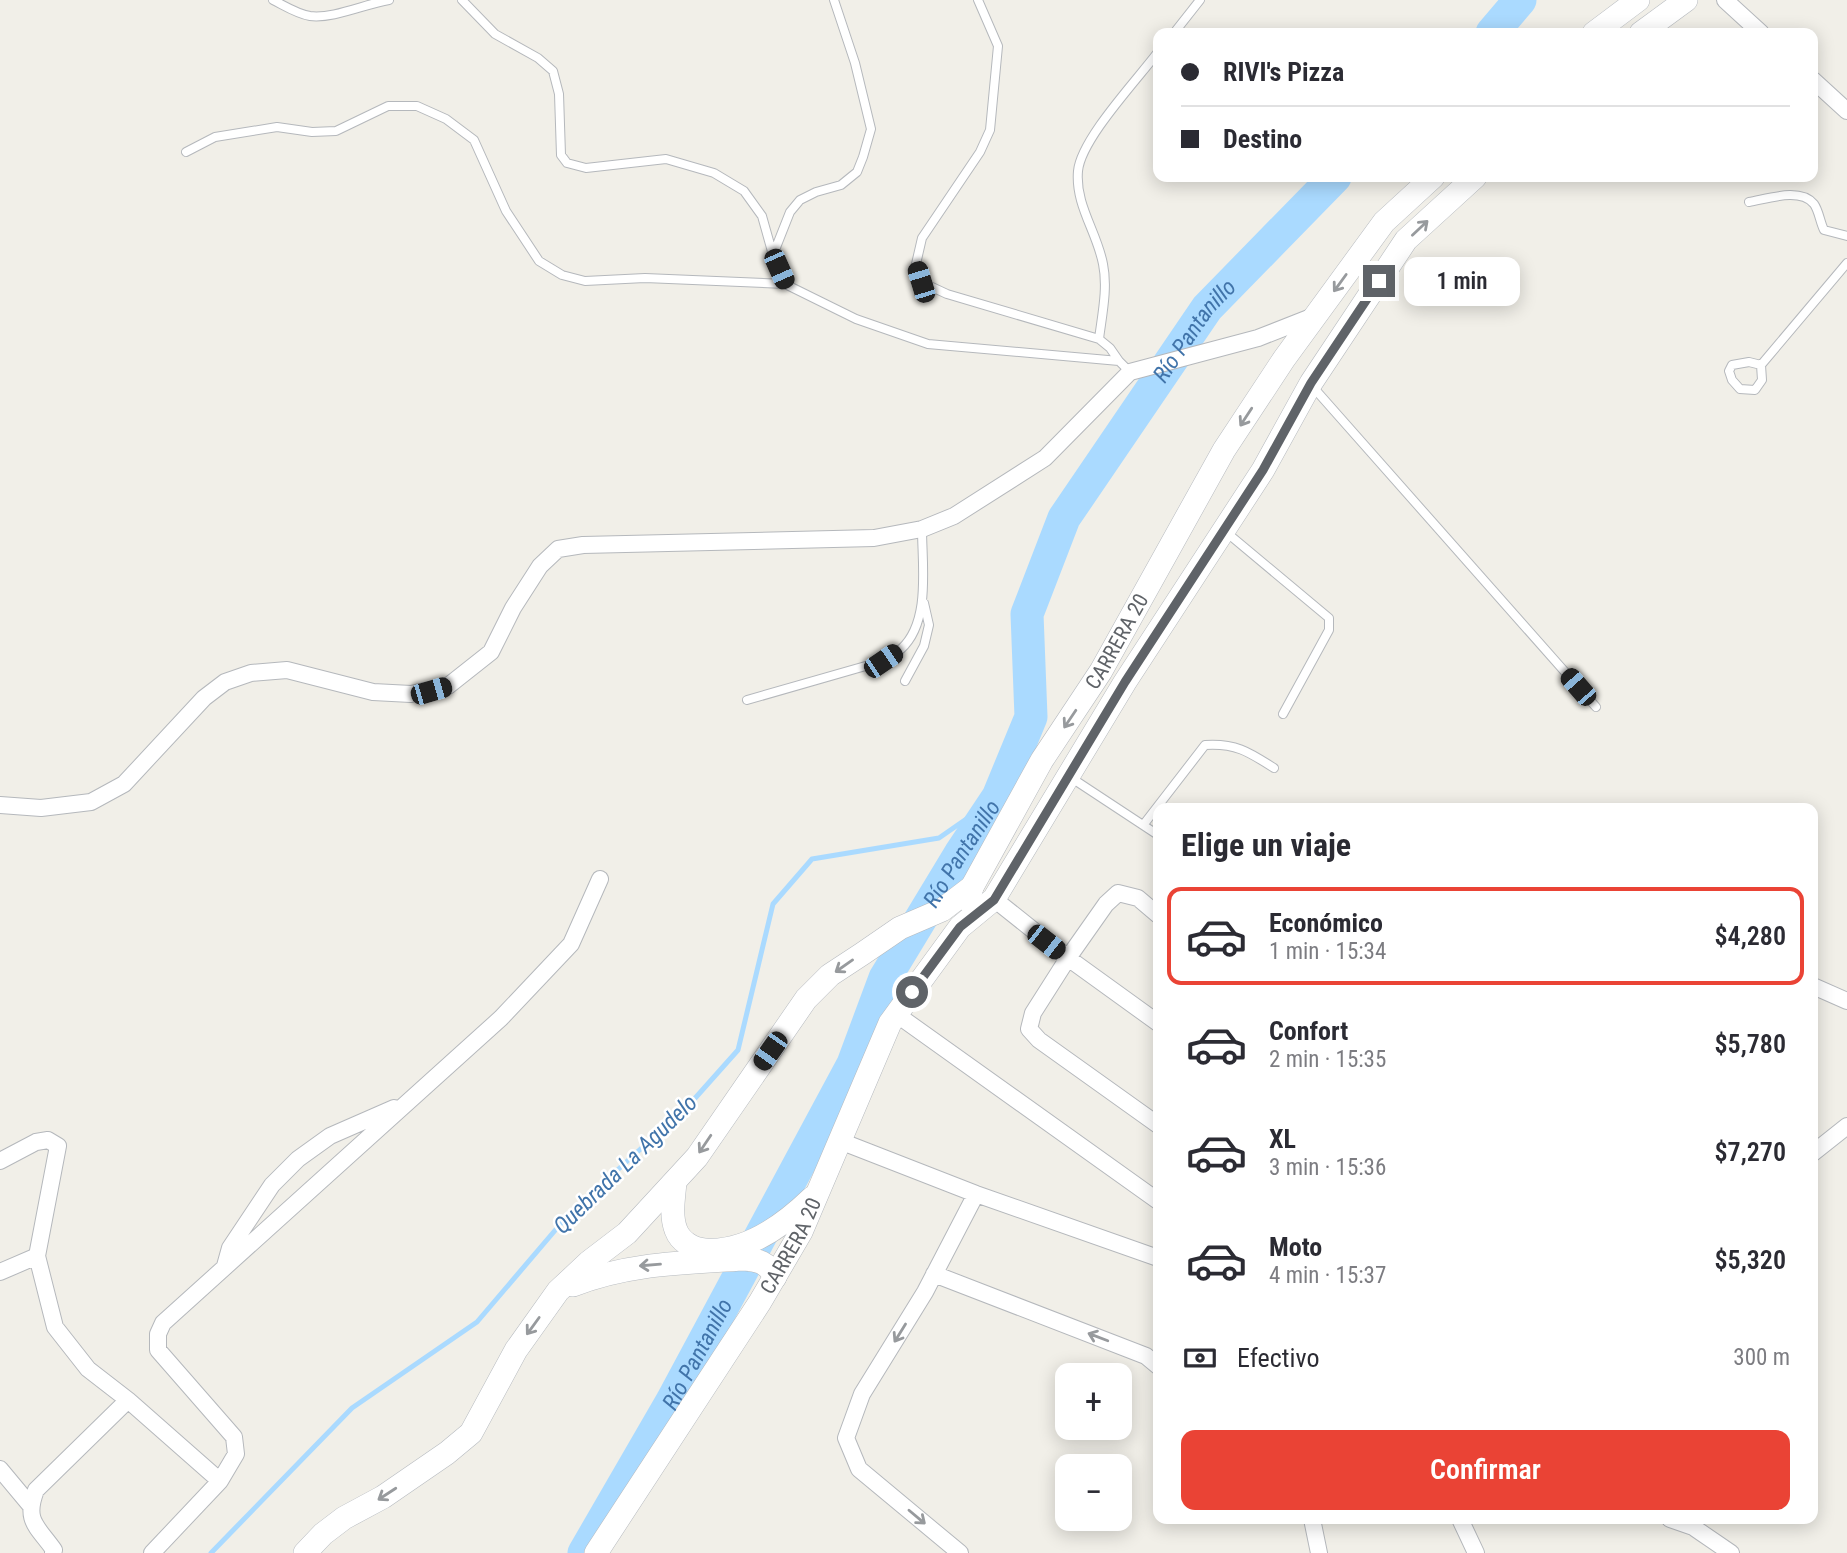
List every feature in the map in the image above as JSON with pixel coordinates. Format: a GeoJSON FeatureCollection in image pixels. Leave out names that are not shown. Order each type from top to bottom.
{"type":"FeatureCollection","features":[{"type":"Feature","properties":{"kind":"main road"},"geometry":{"type":"LineString","coordinates":[[1601,28],[1638,0]]}},
{"type":"Feature","properties":{"kind":"main road"},"geometry":{"type":"LineString","coordinates":[[1648,28],[1686,0]]}},
{"type":"Feature","properties":{"kind":"main road","name":"CARRERA 20"},"geometry":{"type":"LineString","coordinates":[[960,927],[972,887],[1042,761],[1101,671],[1224,450],[1284,359],[1384,222],[1428,182]]}},
{"type":"Feature","properties":{"kind":"main road","name":"CARRERA 20"},"geometry":{"type":"LineString","coordinates":[[596,1553],[775,1277],[801,1232],[896,1014],[960,927],[994,900],[1125,682],[1263,470],[1311,383],[1406,240],[1470,182]]}},
{"type":"Feature","properties":{"kind":"main road"},"geometry":{"type":"LineString","coordinates":[[304,1553],[323,1534],[427,1468],[471,1433],[516,1350],[558,1291],[589,1262],[627,1233],[697,1157],[806,999],[831,975],[900,928],[942,910],[972,887]]}},
{"type":"Feature","properties":{"kind":"main road"},"geometry":{"type":"LineString","coordinates":[[675,1182],[675,1228],[682,1241],[698,1250],[720,1251],[754,1244],[817,1193]]}},
{"type":"Feature","properties":{"kind":"main road"},"geometry":{"type":"LineString","coordinates":[[754,1244],[760,1260],[769,1267],[775,1277]]}},
{"type":"Feature","properties":{"kind":"main road"},"geometry":{"type":"LineString","coordinates":[[558,1291],[596,1275],[629,1267],[754,1244]]}},
{"type":"Feature","properties":{"kind":"street"},"geometry":{"type":"LineString","coordinates":[[1725,0],[1756,28]]}},
{"type":"Feature","properties":{"kind":"street"},"geometry":{"type":"LineString","coordinates":[[1818,85],[1847,111]]}},
{"type":"Feature","properties":{"kind":"street"},"geometry":{"type":"LineString","coordinates":[[0,804],[41,808],[91,802],[124,785],[204,698],[225,682],[251,673],[287,670],[373,692],[421,693],[448,686],[491,652],[513,608],[540,565],[558,550],[583,545],[874,538],[922,529],[954,516],[1045,458],[1131,367],[1258,338],[1316,315]]}},
{"type":"Feature","properties":{"kind":"street"},"geometry":{"type":"LineString","coordinates":[[152,1553],[220,1481],[236,1454],[234,1437],[158,1350],[158,1334],[163,1323],[501,1018],[571,944],[600,879]]}},
{"type":"Feature","properties":{"kind":"street"},"geometry":{"type":"LineString","coordinates":[[1153,911],[1138,898],[1118,893],[1106,904],[1033,1013],[1029,1029],[1039,1040],[1153,1121]]}},
{"type":"Feature","properties":{"kind":"street"},"geometry":{"type":"LineString","coordinates":[[994,900],[1153,1019]]}},
{"type":"Feature","properties":{"kind":"street"},"geometry":{"type":"LineString","coordinates":[[1818,988],[1847,1001]]}},
{"type":"Feature","properties":{"kind":"street"},"geometry":{"type":"LineString","coordinates":[[896,1014],[1153,1197]]}},
{"type":"Feature","properties":{"kind":"street"},"geometry":{"type":"LineString","coordinates":[[224,1268],[230,1248],[272,1185],[298,1159],[330,1136],[408,1101]]}},
{"type":"Feature","properties":{"kind":"street"},"geometry":{"type":"LineString","coordinates":[[1818,1149],[1847,1126]]}},
{"type":"Feature","properties":{"kind":"street"},"geometry":{"type":"LineString","coordinates":[[0,1161],[36,1142],[48,1140],[58,1146],[37,1256],[55,1327],[88,1369],[128,1400],[220,1481]]}},
{"type":"Feature","properties":{"kind":"street"},"geometry":{"type":"LineString","coordinates":[[840,1141],[976,1194],[1153,1256]]}},
{"type":"Feature","properties":{"kind":"street"},"geometry":{"type":"LineString","coordinates":[[960,1553],[859,1469],[846,1438],[862,1394],[925,1292],[976,1194]]}},
{"type":"Feature","properties":{"kind":"street"},"geometry":{"type":"LineString","coordinates":[[0,1272],[37,1256]]}},
{"type":"Feature","properties":{"kind":"street"},"geometry":{"type":"LineString","coordinates":[[934,1274],[1146,1356],[1153,1362]]}},
{"type":"Feature","properties":{"kind":"street"},"geometry":{"type":"LineString","coordinates":[[53,1553],[54,1550],[30,1517],[30,1505],[36,1490],[128,1400]]}},
{"type":"Feature","properties":{"kind":"street"},"geometry":{"type":"LineString","coordinates":[[0,1469],[30,1505]]}},
{"type":"Feature","properties":{"kind":"street"},"geometry":{"type":"LineString","coordinates":[[1313,1524],[1319,1553]]}},
{"type":"Feature","properties":{"kind":"street"},"geometry":{"type":"LineString","coordinates":[[1462,1524],[1476,1553]]}},
{"type":"Feature","properties":{"kind":"street"},"geometry":{"type":"LineString","coordinates":[[1684,1524],[1731,1553]]}},
{"type":"Feature","properties":{"kind":"lane"},"geometry":{"type":"LineString","coordinates":[[273,0],[299,13],[323,16],[388,0]]}},
{"type":"Feature","properties":{"kind":"lane"},"geometry":{"type":"LineString","coordinates":[[461,0],[495,34],[538,58],[553,71],[559,94],[561,155],[567,163],[586,168],[666,159],[714,173],[744,191],[762,216],[785,284]]}},
{"type":"Feature","properties":{"kind":"lane"},"geometry":{"type":"LineString","coordinates":[[773,255],[790,212],[800,200],[841,184],[857,172],[871,129],[855,63],[834,0]]}},
{"type":"Feature","properties":{"kind":"lane"},"geometry":{"type":"LineString","coordinates":[[978,0],[998,46],[990,130],[980,152],[922,238],[916,264],[921,282],[947,294],[1099,339],[1131,367]]}},
{"type":"Feature","properties":{"kind":"lane"},"geometry":{"type":"LineString","coordinates":[[1178,28],[1200,0]]}},
{"type":"Feature","properties":{"kind":"lane"},"geometry":{"type":"LineString","coordinates":[[1099,339],[1104,295],[1103,264],[1079,197],[1078,169],[1088,142],[1153,58]]}},
{"type":"Feature","properties":{"kind":"lane"},"geometry":{"type":"LineString","coordinates":[[186,152],[215,137],[277,127],[312,132],[336,131],[388,106],[417,106],[446,119],[474,140],[506,211],[539,261],[562,275],[585,281],[645,278],[785,284],[856,319],[928,344],[1131,367]]}},
{"type":"Feature","properties":{"kind":"lane"},"geometry":{"type":"LineString","coordinates":[[1749,202],[1792,195],[1806,197],[1815,206],[1824,230],[1847,236]]}},
{"type":"Feature","properties":{"kind":"lane"},"geometry":{"type":"LineString","coordinates":[[1760,365],[1749,362],[1732,365],[1729,371],[1732,380],[1740,389],[1755,390],[1762,380],[1760,365],[1847,263]]}},
{"type":"Feature","properties":{"kind":"lane"},"geometry":{"type":"LineString","coordinates":[[1311,383],[1596,707]]}},
{"type":"Feature","properties":{"kind":"lane"},"geometry":{"type":"LineString","coordinates":[[905,681],[915,667],[924,646],[929,625],[923,600],[922,529]]}},
{"type":"Feature","properties":{"kind":"lane"},"geometry":{"type":"LineString","coordinates":[[1224,530],[1328,618],[1329,630],[1283,714]]}},
{"type":"Feature","properties":{"kind":"lane"},"geometry":{"type":"LineString","coordinates":[[747,700],[883,661],[902,648],[913,632],[923,600]]}},
{"type":"Feature","properties":{"kind":"lane"},"geometry":{"type":"LineString","coordinates":[[1160,803],[1205,745],[1224,743],[1246,750],[1274,768]]}},
{"type":"Feature","properties":{"kind":"lane"},"geometry":{"type":"LineString","coordinates":[[1068,775],[1153,831]]}},
{"type":"Feature","properties":{"kind":"lane"},"geometry":{"type":"LineString","coordinates":[[1144,824],[1153,812]]}},
{"type":"Feature","properties":{"kind":"waterway","name":"Río Pantanillo"},"geometry":{"type":"LineString","coordinates":[[1496,28],[1520,0]]}},
{"type":"Feature","properties":{"kind":"waterway","name":"Río Pantanillo"},"geometry":{"type":"LineString","coordinates":[[584,1553],[672,1401],[853,1064],[885,978],[998,797],[1031,717],[1027,614],[1064,518],[1207,308],[1330,182]]}},
{"type":"Feature","properties":{"kind":"waterway","name":"Quebrada La Agudelo"},"geometry":{"type":"LineString","coordinates":[[211,1553],[352,1408],[477,1322],[569,1214],[689,1105],[738,1050],[773,904],[812,859],[939,838],[998,797]]}},
{"type":"Feature","properties":{"kind":"route"},"geometry":{"type":"LineString","coordinates":[[912,992],[960,927],[994,900],[1125,682],[1263,470],[1311,383],[1379,281]]}}]}
